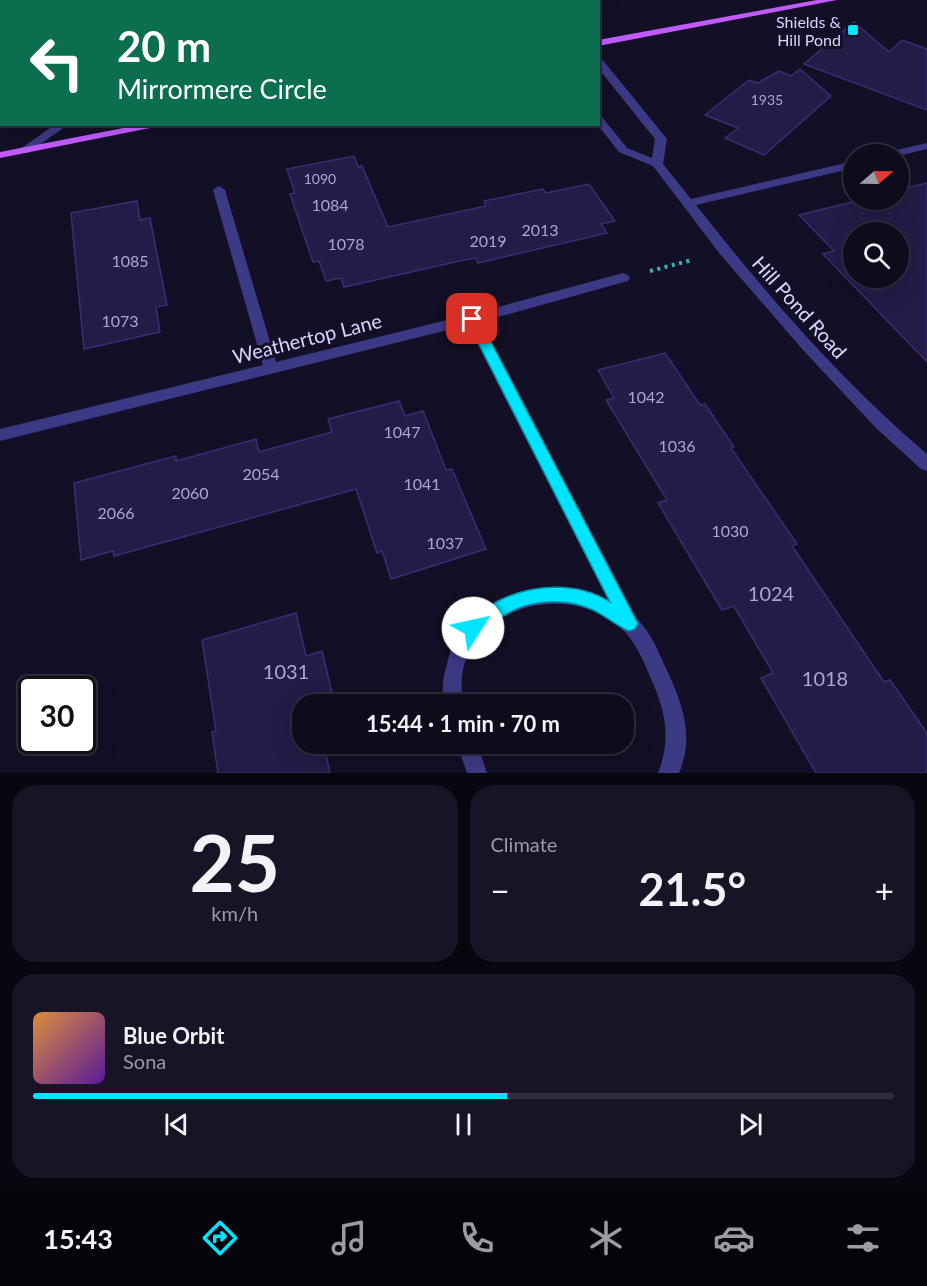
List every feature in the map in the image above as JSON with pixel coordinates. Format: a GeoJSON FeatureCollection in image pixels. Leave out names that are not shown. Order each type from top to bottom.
{"type":"FeatureCollection","features":[{"type":"Feature","properties":{"kind":"main road"},"geometry":{"type":"LineString","coordinates":[[600,43],[832,0]]}},
{"type":"Feature","properties":{"kind":"main road"},"geometry":{"type":"LineString","coordinates":[[0,155],[155,126]]}},
{"type":"Feature","properties":{"kind":"street"},"geometry":{"type":"LineString","coordinates":[[600,63],[661,139],[657,164]]}},
{"type":"Feature","properties":{"kind":"street","name":"Hill Pond Road"},"geometry":{"type":"LineString","coordinates":[[600,121],[623,150],[657,164],[725,251],[865,406],[927,464]]}},
{"type":"Feature","properties":{"kind":"street"},"geometry":{"type":"LineString","coordinates":[[24,151],[61,126]]}},
{"type":"Feature","properties":{"kind":"street"},"geometry":{"type":"LineString","coordinates":[[909,150],[927,146]]}},
{"type":"Feature","properties":{"kind":"street"},"geometry":{"type":"LineString","coordinates":[[689,203],[843,167]]}},
{"type":"Feature","properties":{"kind":"street"},"geometry":{"type":"LineString","coordinates":[[219,190],[271,368]]}},
{"type":"Feature","properties":{"kind":"street","name":"Weathertop Lane"},"geometry":{"type":"LineString","coordinates":[[0,435],[472,319],[623,278]]}},
{"type":"Feature","properties":{"kind":"street"},"geometry":{"type":"LineString","coordinates":[[472,319],[629,624],[643,644],[668,694],[677,721],[674,763],[668,773]]}},
{"type":"Feature","properties":{"kind":"street"},"geometry":{"type":"LineString","coordinates":[[453,694],[456,660],[473,628],[503,607],[537,595],[567,595],[598,604],[629,624]]}},
{"type":"Feature","properties":{"kind":"street"},"geometry":{"type":"LineString","coordinates":[[470,754],[477,773]]}},
{"type":"Feature","properties":{"kind":"path"},"geometry":{"type":"LineString","coordinates":[[623,278],[725,251]]}},
{"type":"Feature","properties":{"kind":"building"},"geometry":{"type":"Polygon","coordinates":[[[854,22],[889,52],[902,40],[927,49],[927,110],[804,64],[854,22]]]}},
{"type":"Feature","properties":{"kind":"building"},"geometry":{"type":"Polygon","coordinates":[[[800,69],[831,96],[764,155],[725,138],[738,128],[705,115],[749,80],[758,83],[779,71],[791,76],[800,69]]]}},
{"type":"Feature","properties":{"kind":"building"},"geometry":{"type":"Polygon","coordinates":[[[354,156],[358,167],[362,166],[388,227],[486,206],[484,201],[543,189],[546,193],[589,184],[615,221],[601,224],[607,233],[478,263],[476,258],[464,260],[344,287],[341,278],[326,281],[319,261],[313,262],[290,194],[295,193],[287,169],[354,156]]]}},
{"type":"Feature","properties":{"kind":"building"},"geometry":{"type":"Polygon","coordinates":[[[927,183],[927,362],[856,288],[909,288],[909,222],[843,222],[843,275],[823,254],[834,251],[799,215],[843,204],[843,210],[909,210],[909,187],[927,183]]]}},
{"type":"Feature","properties":{"kind":"building"},"geometry":{"type":"Polygon","coordinates":[[[137,201],[140,220],[150,218],[167,305],[156,307],[160,332],[84,349],[71,213],[137,201]]]}},
{"type":"Feature","properties":{"kind":"building"},"geometry":{"type":"Polygon","coordinates":[[[665,353],[700,405],[705,404],[734,447],[731,448],[797,544],[792,546],[884,682],[890,680],[927,733],[927,773],[816,773],[761,678],[773,673],[734,606],[722,610],[658,503],[667,500],[606,400],[614,398],[598,370],[665,353]]]}},
{"type":"Feature","properties":{"kind":"building"},"geometry":{"type":"Polygon","coordinates":[[[399,401],[405,416],[423,411],[446,470],[452,469],[486,549],[391,579],[382,551],[377,553],[356,489],[114,556],[113,551],[81,560],[74,483],[176,456],[176,461],[256,439],[259,452],[332,432],[328,419],[399,401]]]}},
{"type":"Feature","properties":{"kind":"building"},"geometry":{"type":"Polygon","coordinates":[[[296,613],[306,656],[322,651],[332,694],[292,694],[292,754],[326,754],[330,773],[218,773],[212,732],[216,731],[202,640],[296,613]]]}},
{"type":"Feature","properties":{"kind":"place","name":"Shields & Hill Pond"},"geometry":{"type":"Point","coordinates":[853,30]}},
{"type":"Feature","properties":{"kind":"route"},"geometry":{"type":"LineString","coordinates":[[472,319],[629,624],[598,604],[567,595],[537,595],[503,607],[473,628]]}}]}
